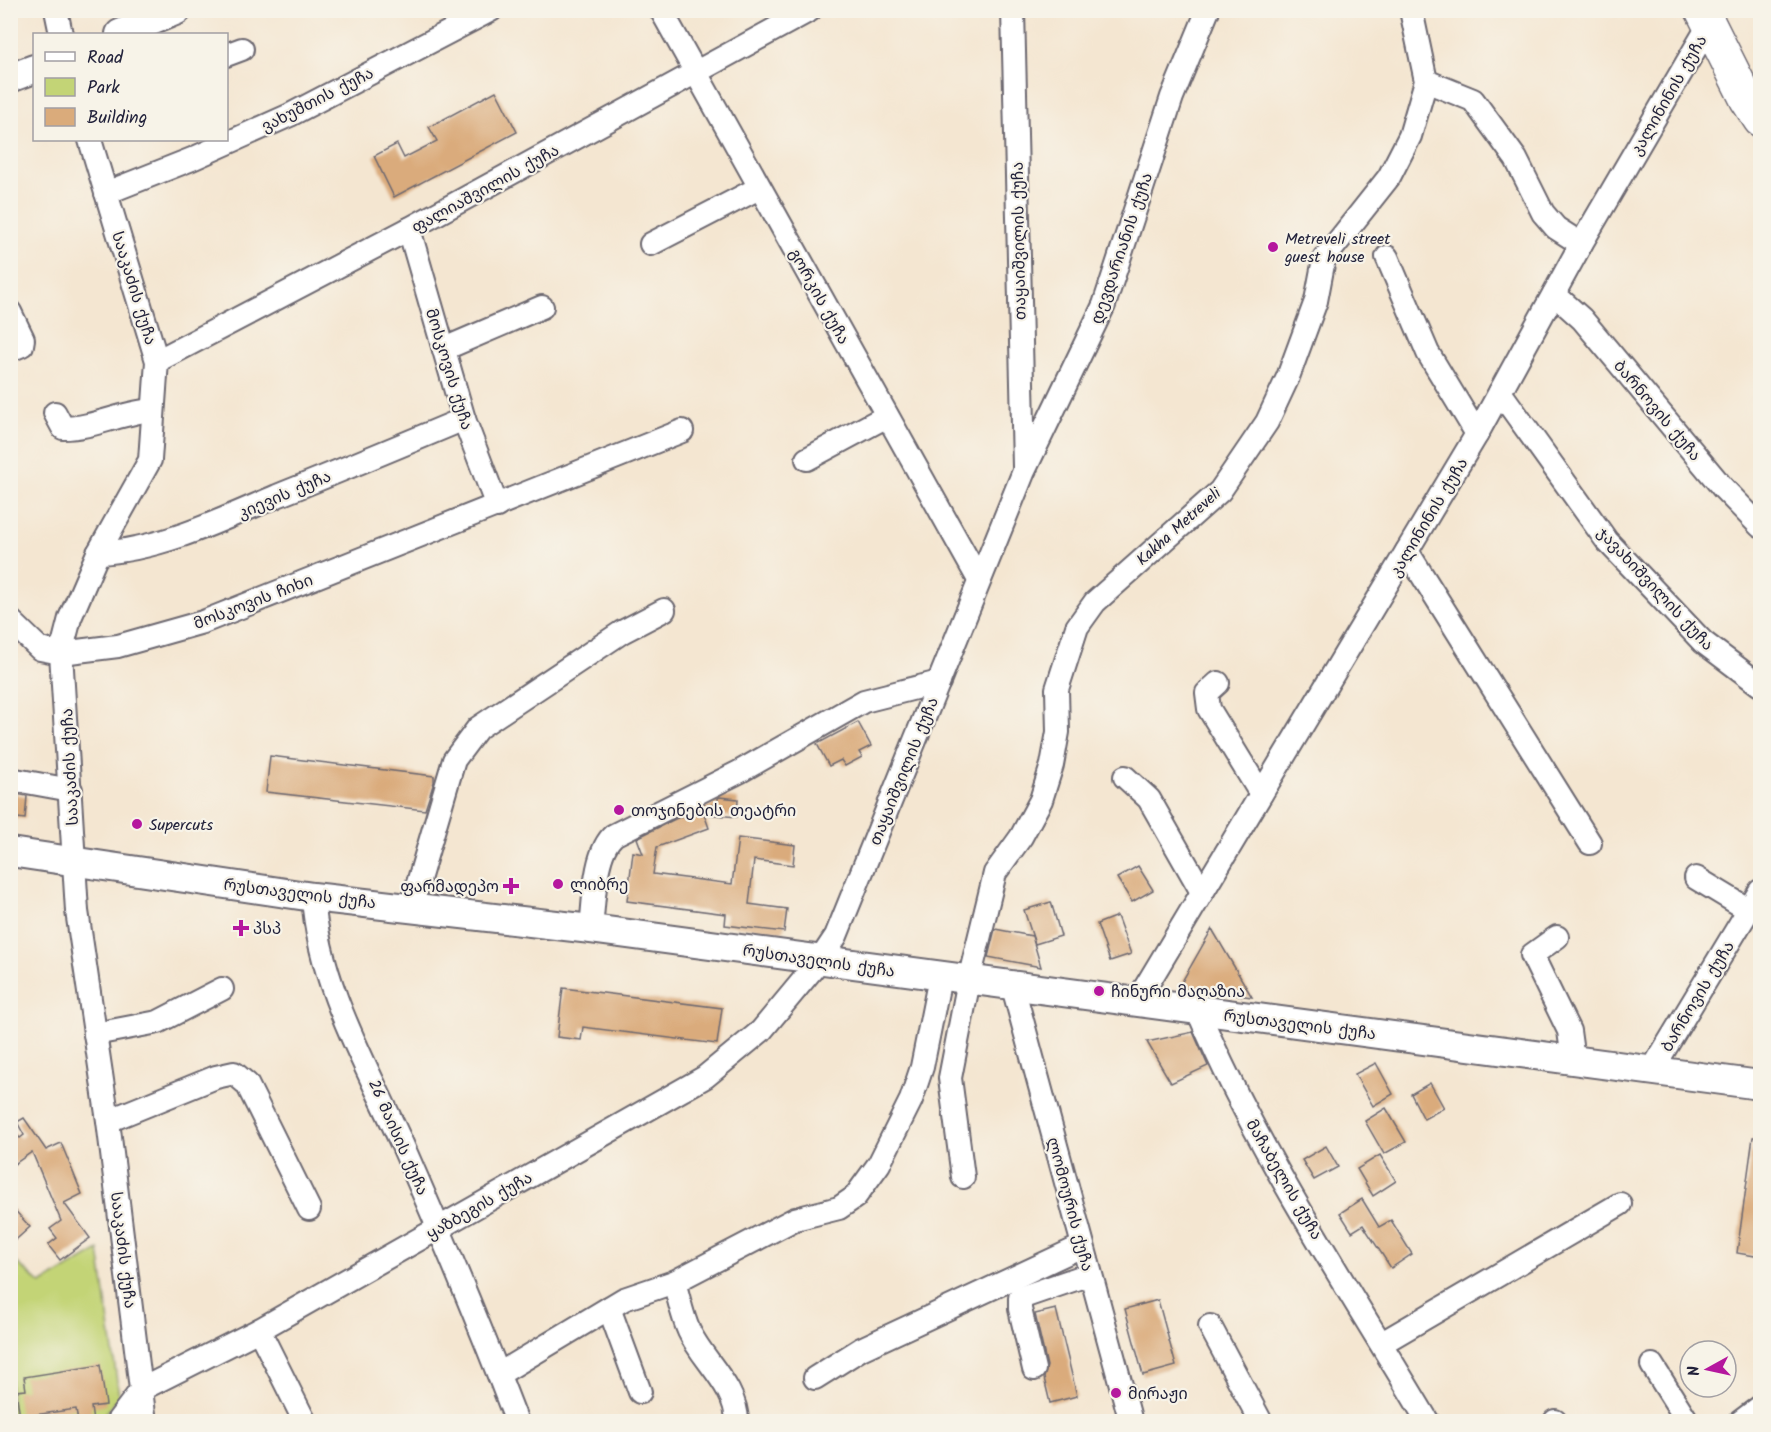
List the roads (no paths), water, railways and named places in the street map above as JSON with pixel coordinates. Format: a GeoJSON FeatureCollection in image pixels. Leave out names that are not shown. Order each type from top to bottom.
{"type":"FeatureCollection","features":[{"type":"Feature","properties":{"kind":"highway"},"geometry":{"type":"LineString","coordinates":[[1706,18],[1747,100],[1761,120]]}},
{"type":"Feature","properties":{"kind":"main road"},"geometry":{"type":"LineString","coordinates":[[122,33],[177,10]]}},
{"type":"Feature","properties":{"kind":"main road"},"geometry":{"type":"LineString","coordinates":[[10,78],[33,69]]}},
{"type":"Feature","properties":{"kind":"main road","name":"რუსთაველის ქუჩა"},"geometry":{"type":"LineString","coordinates":[[10,852],[313,897],[591,929],[1761,1085]]}},
{"type":"Feature","properties":{"kind":"street"},"geometry":{"type":"LineString","coordinates":[[56,10],[61,33]]}},
{"type":"Feature","properties":{"kind":"street","name":"ვახუშთის ქუჩა"},"geometry":{"type":"LineString","coordinates":[[106,193],[192,159],[290,115],[491,10]]}},
{"type":"Feature","properties":{"kind":"street","name":"გორკის ქუჩა"},"geometry":{"type":"LineString","coordinates":[[662,10],[694,73],[980,580]]}},
{"type":"Feature","properties":{"kind":"street","name":"ფალიაშვილის ქუჩა"},"geometry":{"type":"LineString","coordinates":[[157,361],[409,230],[810,10]]}},
{"type":"Feature","properties":{"kind":"street","name":"თაყაიშვილის ქუჩა"},"geometry":{"type":"LineString","coordinates":[[1013,10],[1024,471]]}},
{"type":"Feature","properties":{"kind":"street","name":"დევდარიანის ქუჩა"},"geometry":{"type":"LineString","coordinates":[[980,580],[1024,471],[1104,305],[1173,98],[1208,10]]}},
{"type":"Feature","properties":{"kind":"street","name":"Kakha Metreveli"},"geometry":{"type":"LineString","coordinates":[[963,1177],[950,1078],[969,980],[995,873],[1021,837],[1041,800],[1052,765],[1058,732],[1057,689],[1077,627],[1095,602],[1220,491],[1267,422],[1288,377],[1316,301],[1324,259],[1389,177],[1410,136],[1426,81],[1411,10]]}},
{"type":"Feature","properties":{"kind":"street","name":"კალინინის ქუჩა"},"geometry":{"type":"LineString","coordinates":[[1136,1003],[1477,434],[1706,18]]}},
{"type":"Feature","properties":{"kind":"street"},"geometry":{"type":"LineString","coordinates":[[1426,81],[1473,100],[1516,159],[1543,213],[1556,228],[1581,244]]}},
{"type":"Feature","properties":{"kind":"street","name":"სააკაძის ქუჩა"},"geometry":{"type":"LineString","coordinates":[[90,141],[157,361],[150,460],[98,553],[70,618],[61,653],[77,911],[108,1121],[145,1422]]}},
{"type":"Feature","properties":{"kind":"street"},"geometry":{"type":"LineString","coordinates":[[651,244],[759,188]]}},
{"type":"Feature","properties":{"kind":"street","name":"მოსკოვის ქუჩა"},"geometry":{"type":"LineString","coordinates":[[409,230],[464,419],[497,506]]}},
{"type":"Feature","properties":{"kind":"street"},"geometry":{"type":"LineString","coordinates":[[1387,257],[1428,353],[1477,434]]}},
{"type":"Feature","properties":{"kind":"street","name":"ბარნოვის ქუჩა"},"geometry":{"type":"LineString","coordinates":[[1554,294],[1582,318],[1723,488],[1761,526]]}},
{"type":"Feature","properties":{"kind":"street"},"geometry":{"type":"LineString","coordinates":[[444,349],[542,307]]}},
{"type":"Feature","properties":{"kind":"street"},"geometry":{"type":"LineString","coordinates":[[10,312],[23,339],[22,345],[10,350]]}},
{"type":"Feature","properties":{"kind":"street","name":"ჯავახიშვილის ქუჩა"},"geometry":{"type":"LineString","coordinates":[[1500,392],[1607,541],[1703,642],[1761,685]]}},
{"type":"Feature","properties":{"kind":"street"},"geometry":{"type":"LineString","coordinates":[[54,413],[63,428],[77,428],[131,412],[153,410]]}},
{"type":"Feature","properties":{"kind":"street"},"geometry":{"type":"LineString","coordinates":[[807,459],[887,416]]}},
{"type":"Feature","properties":{"kind":"street","name":"კიევის ქუჩა"},"geometry":{"type":"LineString","coordinates":[[98,553],[119,552],[147,545],[220,520],[464,419]]}},
{"type":"Feature","properties":{"kind":"street","name":"მოსკოვის ჩიხი"},"geometry":{"type":"LineString","coordinates":[[10,620],[40,649],[61,653],[118,646],[203,622],[682,431]]}},
{"type":"Feature","properties":{"kind":"street"},"geometry":{"type":"LineString","coordinates":[[1407,551],[1590,843]]}},
{"type":"Feature","properties":{"kind":"street","name":"თაყაიშვილის ქუჩა"},"geometry":{"type":"LineString","coordinates":[[820,960],[836,936],[980,580]]}},
{"type":"Feature","properties":{"kind":"street"},"geometry":{"type":"LineString","coordinates":[[411,907],[454,760],[478,728],[622,632],[664,610]]}},
{"type":"Feature","properties":{"kind":"street"},"geometry":{"type":"LineString","coordinates":[[591,929],[600,859],[606,842],[614,835],[739,772],[864,702],[939,682]]}},
{"type":"Feature","properties":{"kind":"street"},"geometry":{"type":"LineString","coordinates":[[1218,683],[1207,693],[1209,709],[1262,794]]}},
{"type":"Feature","properties":{"kind":"street"},"geometry":{"type":"LineString","coordinates":[[1125,777],[1149,799],[1202,892]]}},
{"type":"Feature","properties":{"kind":"street"},"geometry":{"type":"LineString","coordinates":[[10,779],[71,790]]}},
{"type":"Feature","properties":{"kind":"street"},"geometry":{"type":"LineString","coordinates":[[1696,878],[1755,900]]}},
{"type":"Feature","properties":{"kind":"street","name":"26 მაისის ქუჩა"},"geometry":{"type":"LineString","coordinates":[[313,897],[315,929],[336,1000],[439,1228],[517,1422]]}},
{"type":"Feature","properties":{"kind":"street","name":"ბარნოვის ქუჩა"},"geometry":{"type":"LineString","coordinates":[[1652,1070],[1755,900]]}},
{"type":"Feature","properties":{"kind":"street"},"geometry":{"type":"LineString","coordinates":[[1557,937],[1532,955],[1569,1031],[1573,1060]]}},
{"type":"Feature","properties":{"kind":"street","name":"ყაზბეგის ქუჩა"},"geometry":{"type":"LineString","coordinates":[[117,1422],[142,1389],[259,1330],[705,1077],[761,1031],[820,960]]}},
{"type":"Feature","properties":{"kind":"street"},"geometry":{"type":"LineString","coordinates":[[499,1374],[624,1299],[674,1282],[795,1219],[839,1208],[855,1197],[879,1164],[911,1100],[922,1067],[940,977]]}},
{"type":"Feature","properties":{"kind":"street","name":"ლომოურის ქუჩა"},"geometry":{"type":"LineString","coordinates":[[1013,987],[1131,1422]]}},
{"type":"Feature","properties":{"kind":"street"},"geometry":{"type":"LineString","coordinates":[[95,1034],[158,1022],[222,989]]}},
{"type":"Feature","properties":{"kind":"street","name":"მაჩაბელის ქუჩა"},"geometry":{"type":"LineString","coordinates":[[1198,1011],[1223,1070],[1273,1162],[1428,1422]]}},
{"type":"Feature","properties":{"kind":"street"},"geometry":{"type":"LineString","coordinates":[[108,1121],[216,1077],[234,1073],[247,1084],[309,1209]]}},
{"type":"Feature","properties":{"kind":"street"},"geometry":{"type":"LineString","coordinates":[[1382,1343],[1620,1204]]}},
{"type":"Feature","properties":{"kind":"street"},"geometry":{"type":"LineString","coordinates":[[815,1378],[861,1349],[1082,1246]]}},
{"type":"Feature","properties":{"kind":"street"},"geometry":{"type":"LineString","coordinates":[[1034,1369],[1020,1309],[1020,1298],[1090,1274]]}},
{"type":"Feature","properties":{"kind":"street"},"geometry":{"type":"LineString","coordinates":[[674,1282],[689,1332],[717,1372],[737,1410],[737,1422]]}},
{"type":"Feature","properties":{"kind":"street"},"geometry":{"type":"LineString","coordinates":[[609,1308],[640,1392]]}},
{"type":"Feature","properties":{"kind":"street"},"geometry":{"type":"LineString","coordinates":[[1210,1326],[1261,1422]]}},
{"type":"Feature","properties":{"kind":"street"},"geometry":{"type":"LineString","coordinates":[[259,1330],[305,1422]]}},
{"type":"Feature","properties":{"kind":"street"},"geometry":{"type":"LineString","coordinates":[[1652,1365],[1688,1422]]}},
{"type":"Feature","properties":{"kind":"street"},"geometry":{"type":"LineString","coordinates":[[1740,1422],[1761,1407]]}},
{"type":"Feature","properties":{"kind":"place","name":"Metreveli street guest house"},"geometry":{"type":"Point","coordinates":[1273,247]}},
{"type":"Feature","properties":{"kind":"place","name":"თოჯინების თეატრი"},"geometry":{"type":"Point","coordinates":[619,810]}},
{"type":"Feature","properties":{"kind":"place","name":"Supercuts"},"geometry":{"type":"Point","coordinates":[137,824]}},
{"type":"Feature","properties":{"kind":"place","name":"ლიბრე"},"geometry":{"type":"Point","coordinates":[558,884]}},
{"type":"Feature","properties":{"kind":"place","name":"ფარმადეპო"},"geometry":{"type":"Point","coordinates":[511,886]}},
{"type":"Feature","properties":{"kind":"place","name":"პსპ"},"geometry":{"type":"Point","coordinates":[241,928]}},
{"type":"Feature","properties":{"kind":"place","name":"ჩინური მაღაზია"},"geometry":{"type":"Point","coordinates":[1099,991]}},
{"type":"Feature","properties":{"kind":"place","name":"მირაჟი"},"geometry":{"type":"Point","coordinates":[1116,1393]}}]}
